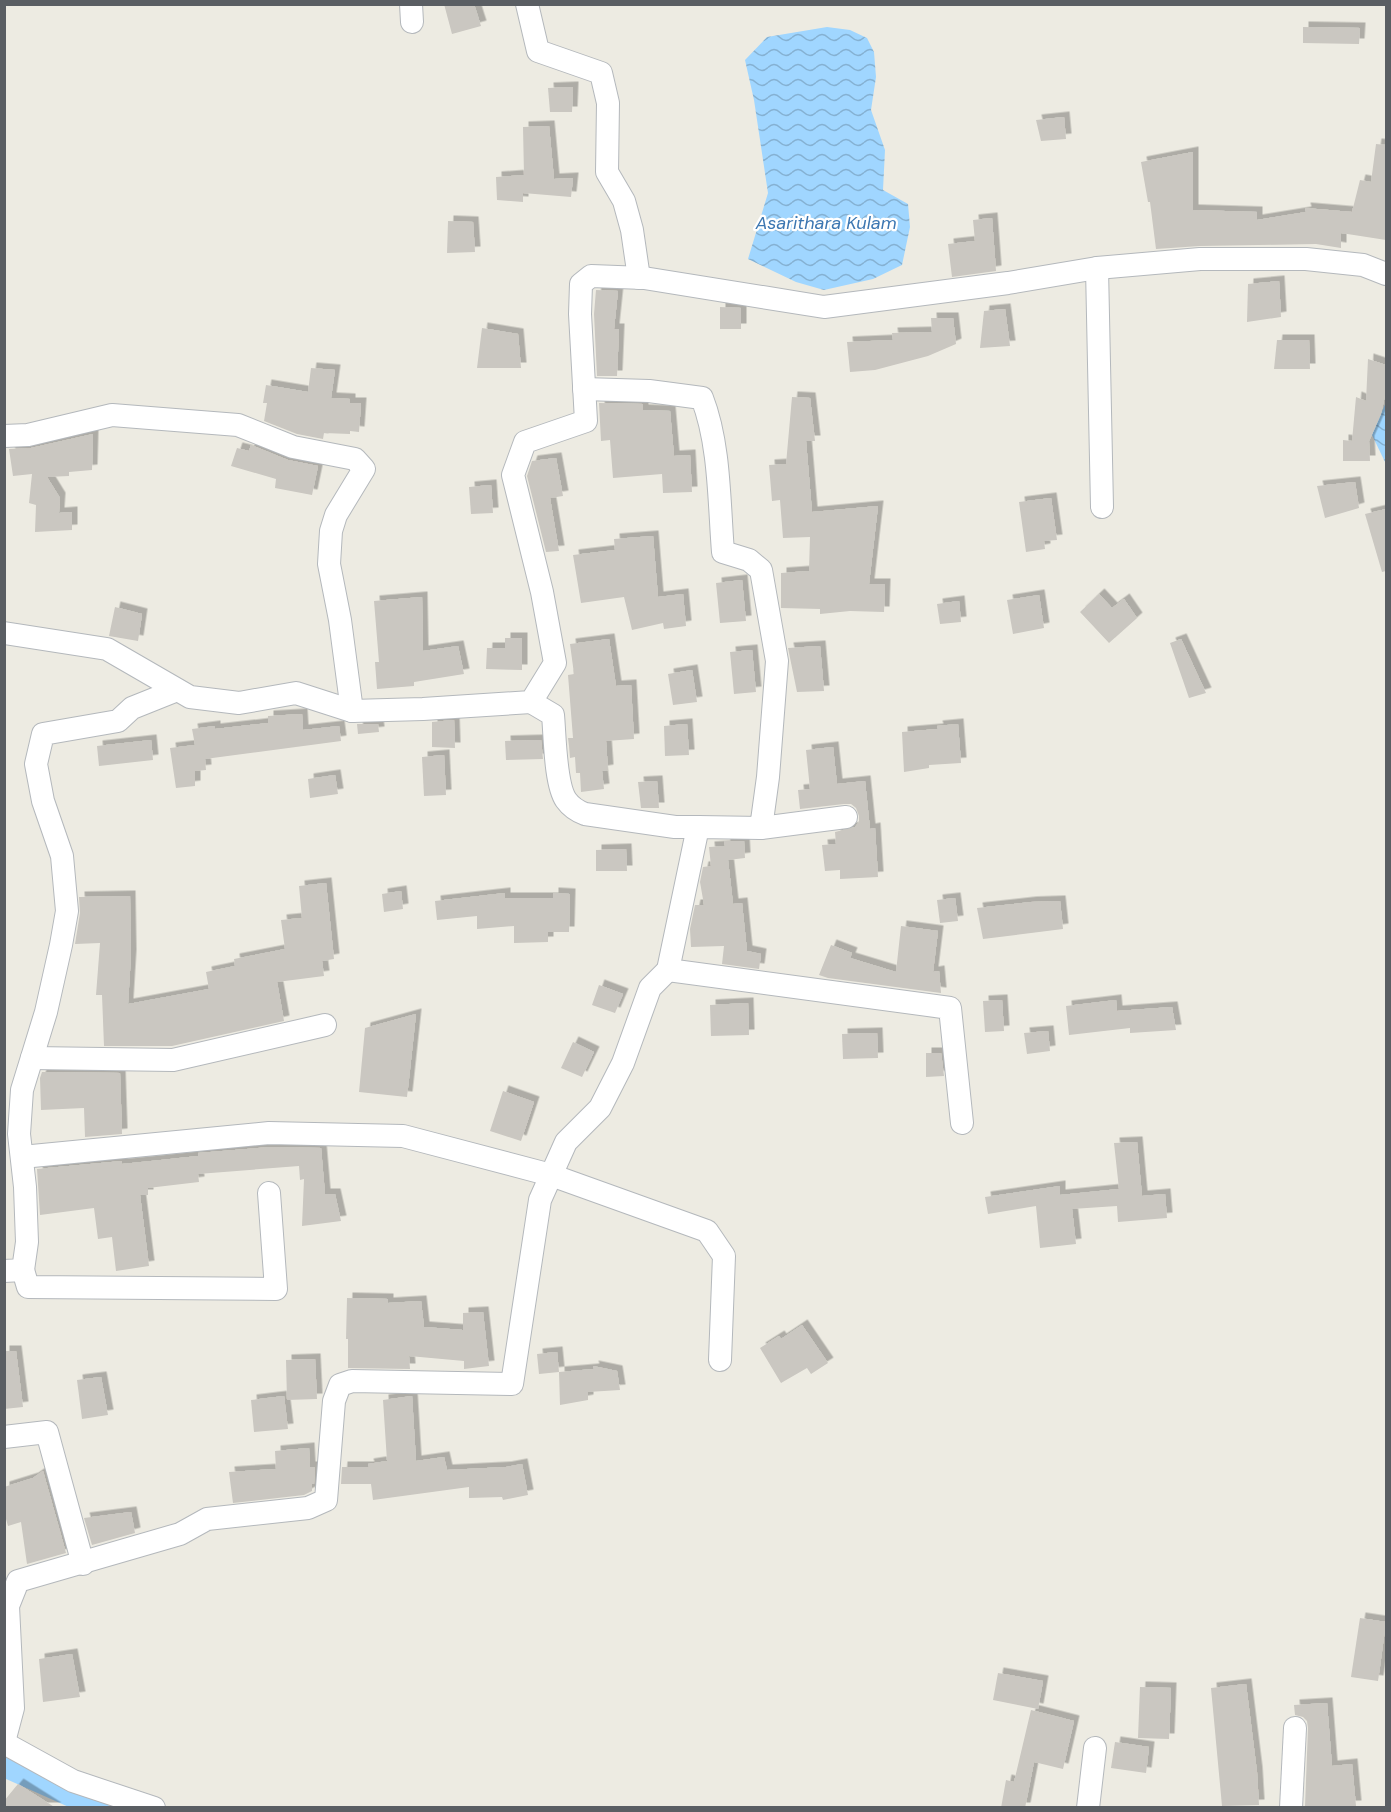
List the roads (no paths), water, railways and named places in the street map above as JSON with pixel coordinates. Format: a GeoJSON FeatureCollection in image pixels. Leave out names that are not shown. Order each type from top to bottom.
{"type":"FeatureCollection","features":[{"type":"Feature","properties":{"kind":"street"},"geometry":{"type":"LineString","coordinates":[[527,4],[538,51],[601,73],[608,103],[607,172],[624,201],[632,230],[639,278]]}},
{"type":"Feature","properties":{"kind":"street"},"geometry":{"type":"LineString","coordinates":[[531,702],[555,663],[542,592],[513,475],[525,442],[586,421],[579,314],[581,284],[591,276],[639,278],[824,307],[1008,283],[1097,268],[1200,259],[1306,258],[1362,265],[1386,274]]}},
{"type":"Feature","properties":{"kind":"street"},"geometry":{"type":"LineString","coordinates":[[1097,268],[1102,507]]}},
{"type":"Feature","properties":{"kind":"street"},"geometry":{"type":"LineString","coordinates":[[584,389],[650,391],[702,398],[714,451],[723,552],[749,560],[761,570],[777,661],[768,777],[761,828]]}},
{"type":"Feature","properties":{"kind":"street"},"geometry":{"type":"LineString","coordinates":[[4,436],[28,435],[112,415],[238,425],[293,447],[355,459],[364,469],[336,515],[331,531],[329,564],[340,620],[352,711]]}},
{"type":"Feature","properties":{"kind":"street"},"geometry":{"type":"LineString","coordinates":[[4,633],[107,650],[190,697],[239,703],[296,693],[352,711],[531,702],[553,715],[560,788],[566,800],[575,810],[585,814],[675,827],[761,828],[846,817]]}},
{"type":"Feature","properties":{"kind":"street"},"geometry":{"type":"LineString","coordinates":[[177,690],[132,708],[118,721],[43,734],[36,764],[43,801],[62,856],[67,911],[51,989],[22,1090],[19,1134],[27,1242],[14,1271],[28,1287],[276,1289],[269,1193]]}},
{"type":"Feature","properties":{"kind":"street"},"geometry":{"type":"LineString","coordinates":[[154,1808],[74,1781],[4,1743],[13,1708],[8,1606],[18,1581],[180,1534],[207,1519],[309,1508],[326,1500],[334,1401],[340,1385],[352,1381],[512,1384],[540,1200],[566,1142],[600,1108],[623,1063],[650,988],[668,970],[698,827]]}},
{"type":"Feature","properties":{"kind":"street"},"geometry":{"type":"LineString","coordinates":[[668,970],[950,1008],[962,1123]]}},
{"type":"Feature","properties":{"kind":"street"},"geometry":{"type":"LineString","coordinates":[[32,1058],[173,1060],[325,1025]]}},
{"type":"Feature","properties":{"kind":"street"},"geometry":{"type":"LineString","coordinates":[[22,1157],[269,1133],[403,1136],[551,1175],[707,1231],[724,1256],[720,1360]]}},
{"type":"Feature","properties":{"kind":"street"},"geometry":{"type":"LineString","coordinates":[[14,1436],[47,1432],[83,1564]]}},
{"type":"Feature","properties":{"kind":"street"},"geometry":{"type":"LineString","coordinates":[[1291,1808],[1295,1728]]}},
{"type":"Feature","properties":{"kind":"street"},"geometry":{"type":"LineString","coordinates":[[1088,1808],[1095,1748]]}},
{"type":"Feature","properties":{"kind":"water","name":"Asarithara Kulam"},"geometry":{"type":"Polygon","coordinates":[[[827,27],[850,30],[867,38],[874,52],[876,77],[871,110],[885,150],[883,190],[908,204],[910,227],[902,265],[873,279],[824,290],[796,282],[748,259],[768,193],[754,100],[745,60],[767,37],[827,27]]]}},
{"type":"Feature","properties":{"kind":"water"},"geometry":{"type":"Polygon","coordinates":[[[1386,402],[1386,464],[1372,435],[1386,402]]]}},
{"type":"Feature","properties":{"kind":"waterway"},"geometry":{"type":"LineString","coordinates":[[4,1766],[98,1808]]}}]}
